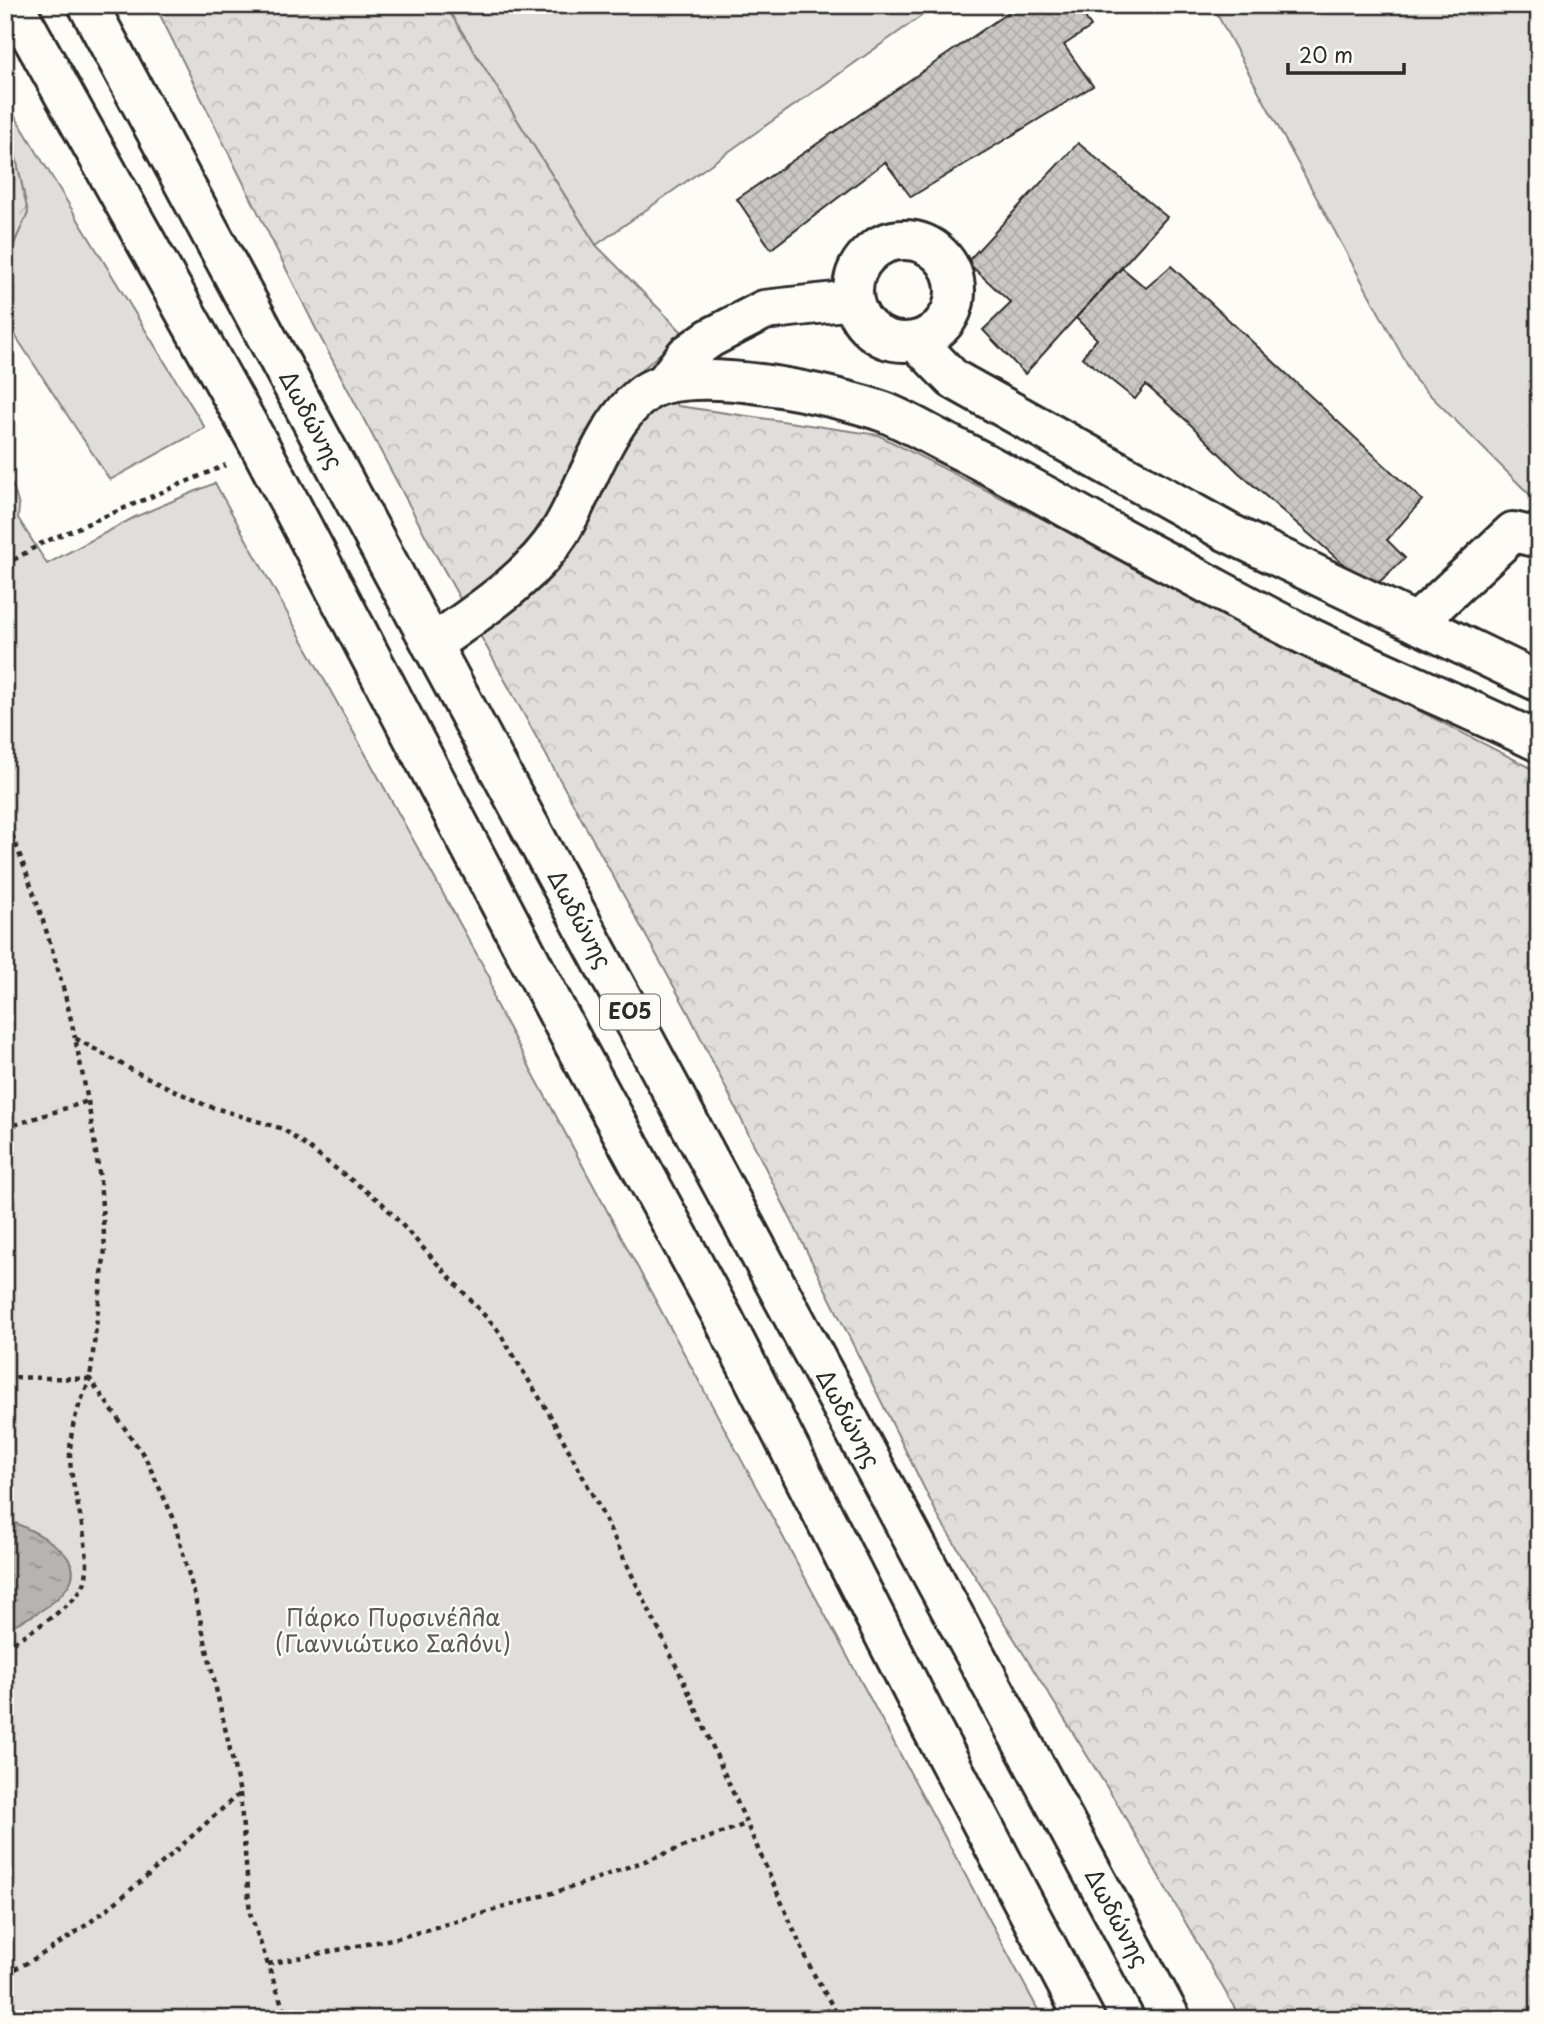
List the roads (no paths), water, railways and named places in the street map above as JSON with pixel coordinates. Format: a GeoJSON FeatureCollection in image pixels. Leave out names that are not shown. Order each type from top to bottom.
{"type":"FeatureCollection","features":[{"type":"Feature","properties":{"kind":"main road","name":"ΕΟ5"},"geometry":{"type":"LineString","coordinates":[[14,5],[262,450],[575,1046],[723,1318],[928,1721],[1085,2019]]}},
{"type":"Feature","properties":{"kind":"main road","name":"Δωδώνης"},"geometry":{"type":"LineString","coordinates":[[88,5],[1171,2019]]}},
{"type":"Feature","properties":{"kind":"main road"},"geometry":{"type":"LineString","coordinates":[[901,240],[919,242],[934,250],[953,278],[955,295],[943,324],[930,335],[916,341],[891,340],[870,330],[859,316],[853,300],[853,283],[859,267],[870,253],[884,244],[901,240]]}},
{"type":"Feature","properties":{"kind":"main road"},"geometry":{"type":"LineString","coordinates":[[432,645],[508,589],[538,561],[559,534],[588,475],[621,418],[646,393],[665,383],[686,355],[710,338],[764,310],[853,300]]}},
{"type":"Feature","properties":{"kind":"main road"},"geometry":{"type":"LineString","coordinates":[[916,341],[953,379],[1227,532],[1539,682]]}},
{"type":"Feature","properties":{"kind":"main road"},"geometry":{"type":"LineString","coordinates":[[665,383],[764,383],[842,399],[887,413],[973,456],[1310,638],[1463,705],[1539,742]]}},
{"type":"Feature","properties":{"kind":"main road"},"geometry":{"type":"LineString","coordinates":[[1416,623],[1513,532],[1539,538]]}},
{"type":"Feature","properties":{"kind":"water"},"geometry":{"type":"Polygon","coordinates":[[[5,1519],[27,1528],[53,1544],[71,1563],[73,1574],[68,1586],[55,1600],[40,1612],[5,1629],[5,1519]]]}},
{"type":"Feature","properties":{"kind":"park label","name":"Πάρκο Πυρσινέλλα (Γιαννιώτικο Σαλόνι)"},"geometry":{"type":"Point","coordinates":[393,1631]}}]}
